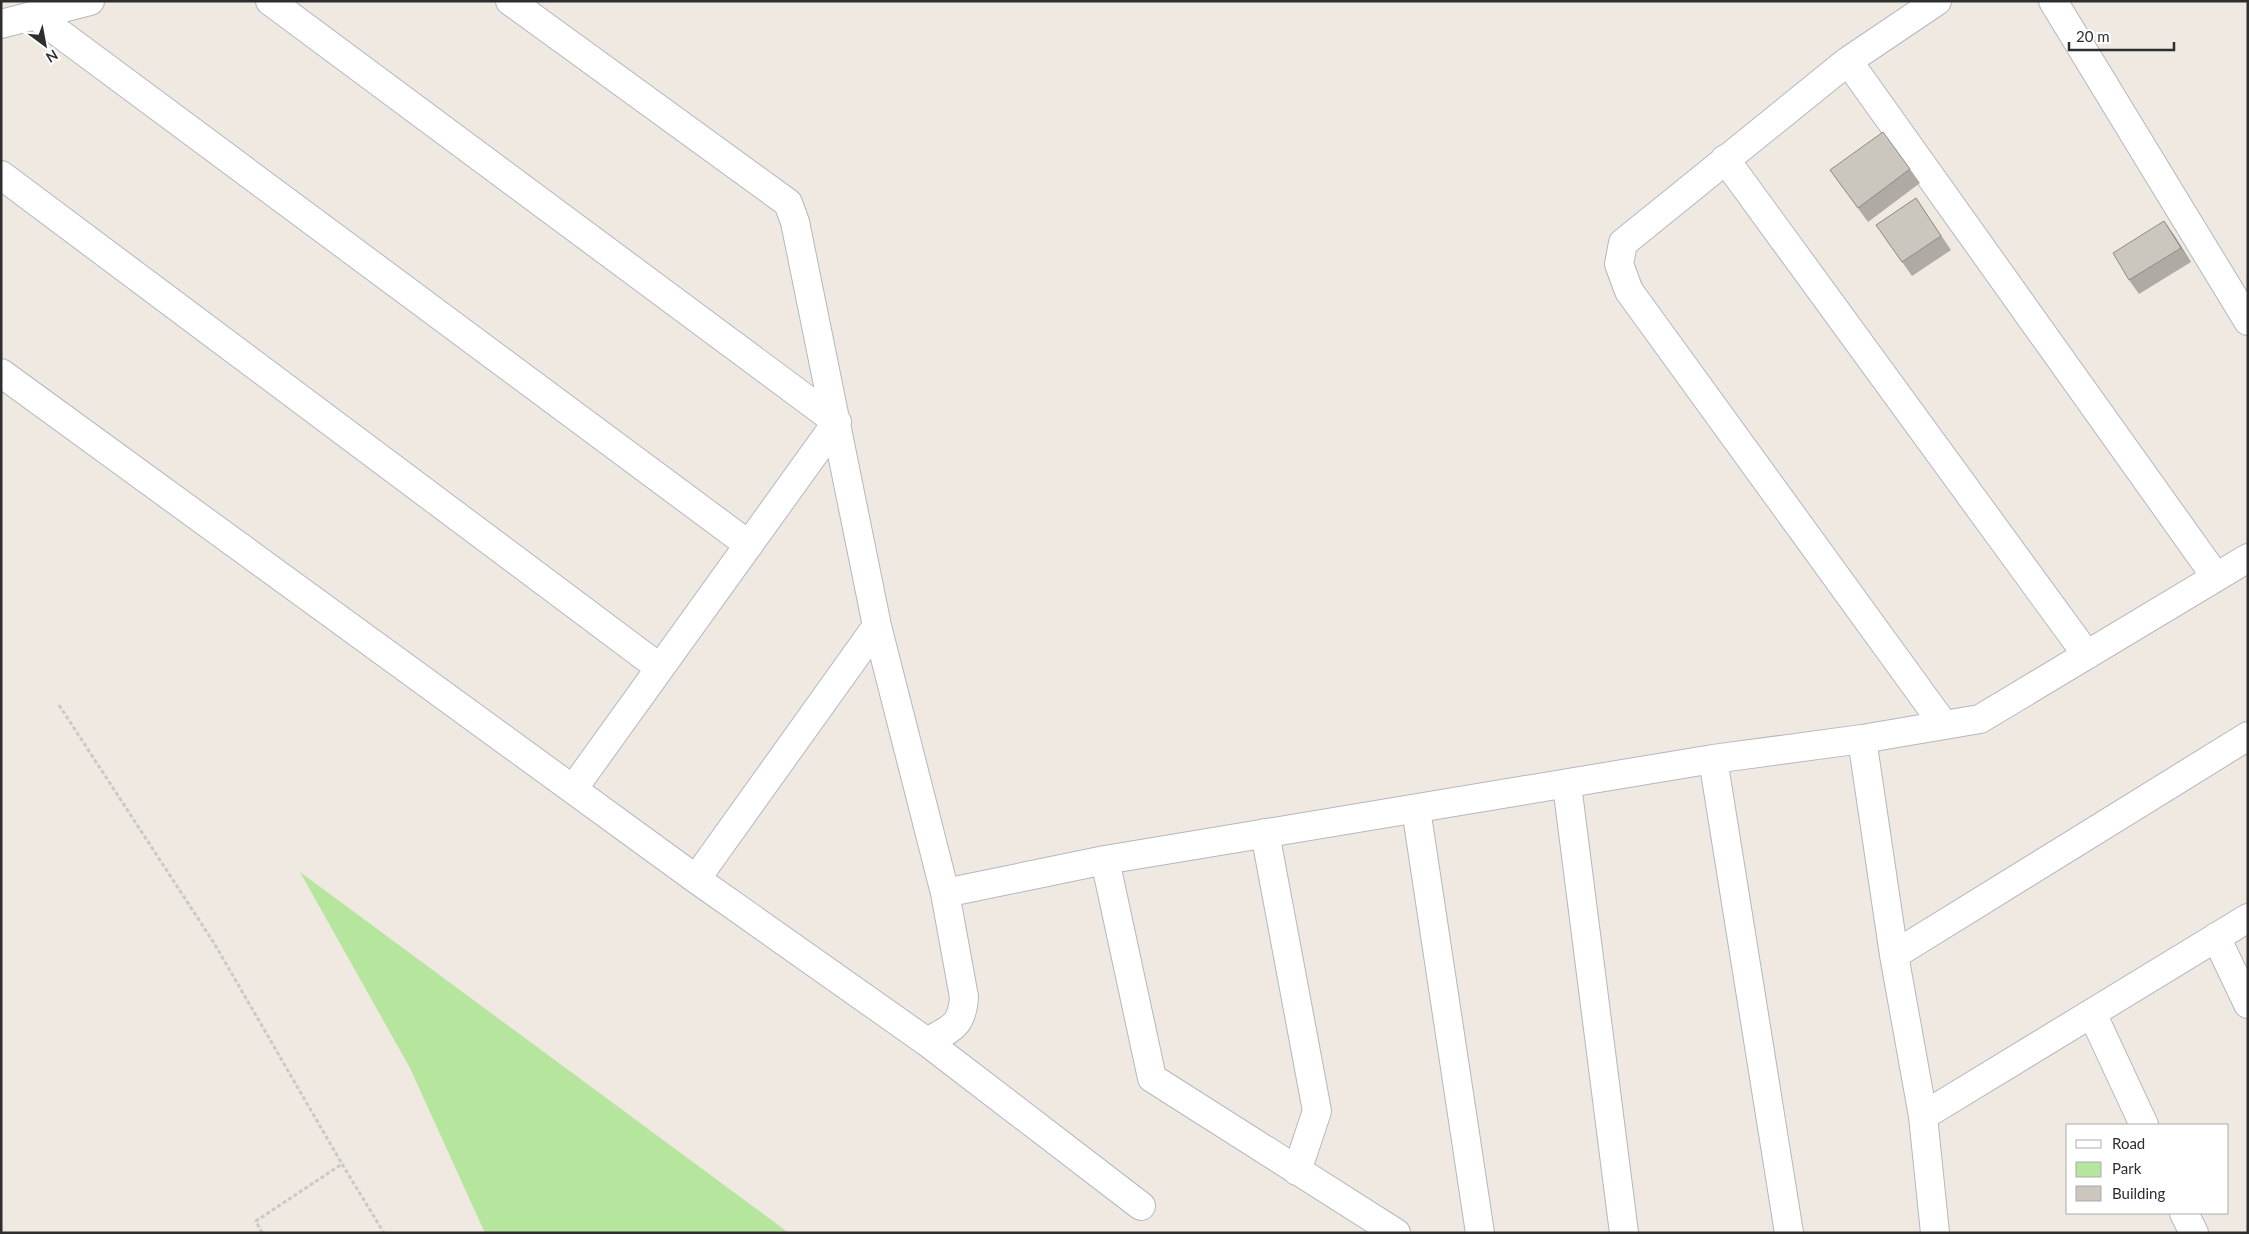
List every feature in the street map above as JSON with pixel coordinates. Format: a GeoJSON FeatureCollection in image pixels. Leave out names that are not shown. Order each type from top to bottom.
{"type":"FeatureCollection","features":[{"type":"Feature","properties":{"kind":"street"},"geometry":{"type":"LineString","coordinates":[[1,24],[90,1]]}},
{"type":"Feature","properties":{"kind":"street"},"geometry":{"type":"LineString","coordinates":[[270,1],[836,422]]}},
{"type":"Feature","properties":{"kind":"street"},"geometry":{"type":"LineString","coordinates":[[510,1],[788,204],[794,222],[877,626],[945,893],[964,996],[963,1010],[957,1025],[927,1042]]}},
{"type":"Feature","properties":{"kind":"street"},"geometry":{"type":"LineString","coordinates":[[1937,1],[1848,61],[1623,243],[1619,264],[1629,290],[1944,725]]}},
{"type":"Feature","properties":{"kind":"street"},"geometry":{"type":"LineString","coordinates":[[2053,1],[2248,320]]}},
{"type":"Feature","properties":{"kind":"street"},"geometry":{"type":"LineString","coordinates":[[35,15],[749,545]]}},
{"type":"Feature","properties":{"kind":"street"},"geometry":{"type":"LineString","coordinates":[[1848,61],[2216,578]]}},
{"type":"Feature","properties":{"kind":"street"},"geometry":{"type":"LineString","coordinates":[[1725,159],[2087,655]]}},
{"type":"Feature","properties":{"kind":"street"},"geometry":{"type":"LineString","coordinates":[[1,175],[660,668]]}},
{"type":"Feature","properties":{"kind":"street"},"geometry":{"type":"LineString","coordinates":[[1,373],[696,879],[927,1042],[1141,1206]]}},
{"type":"Feature","properties":{"kind":"street"},"geometry":{"type":"LineString","coordinates":[[573,789],[836,422]]}},
{"type":"Feature","properties":{"kind":"street"},"geometry":{"type":"LineString","coordinates":[[945,893],[1106,860],[1265,833],[1567,785],[1713,759],[1862,739],[1980,719],[2248,558]]}},
{"type":"Feature","properties":{"kind":"street"},"geometry":{"type":"LineString","coordinates":[[696,879],[877,626]]}},
{"type":"Feature","properties":{"kind":"street"},"geometry":{"type":"LineString","coordinates":[[1894,955],[2248,736]]}},
{"type":"Feature","properties":{"kind":"street"},"geometry":{"type":"LineString","coordinates":[[1862,739],[1894,955],[1923,1116],[1935,1233]]}},
{"type":"Feature","properties":{"kind":"street"},"geometry":{"type":"LineString","coordinates":[[1713,759],[1789,1233]]}},
{"type":"Feature","properties":{"kind":"street"},"geometry":{"type":"LineString","coordinates":[[1567,785],[1624,1233]]}},
{"type":"Feature","properties":{"kind":"street"},"geometry":{"type":"LineString","coordinates":[[1416,809],[1480,1233]]}},
{"type":"Feature","properties":{"kind":"street"},"geometry":{"type":"LineString","coordinates":[[1265,833],[1317,1111],[1297,1171]]}},
{"type":"Feature","properties":{"kind":"street"},"geometry":{"type":"LineString","coordinates":[[1106,860],[1152,1078],[1396,1233]]}},
{"type":"Feature","properties":{"kind":"street"},"geometry":{"type":"LineString","coordinates":[[1923,1116],[2248,918]]}},
{"type":"Feature","properties":{"kind":"street"},"geometry":{"type":"LineString","coordinates":[[2216,937],[2248,1004]]}},
{"type":"Feature","properties":{"kind":"street"},"geometry":{"type":"LineString","coordinates":[[2092,1013],[2144,1124]]}},
{"type":"Feature","properties":{"kind":"street"},"geometry":{"type":"LineString","coordinates":[[2184,1214],[2194,1233]]}},
{"type":"Feature","properties":{"kind":"path"},"geometry":{"type":"LineString","coordinates":[[59,704],[214,944],[384,1233]]}},
{"type":"Feature","properties":{"kind":"path"},"geometry":{"type":"LineString","coordinates":[[262,1233],[256,1221],[342,1164]]}},
{"type":"Feature","properties":{"kind":"green space"},"geometry":{"type":"Polygon","coordinates":[[[300,872],[789,1233],[485,1233],[410,1068],[300,872]]]}},
{"type":"Feature","properties":{"kind":"building"},"geometry":{"type":"Polygon","coordinates":[[[1883,132],[1910,169],[1858,208],[1830,170],[1883,132]]]}},
{"type":"Feature","properties":{"kind":"building"},"geometry":{"type":"Polygon","coordinates":[[[1916,198],[1941,236],[1902,262],[1876,225],[1916,198]]]}},
{"type":"Feature","properties":{"kind":"building"},"geometry":{"type":"Polygon","coordinates":[[[2164,221],[2181,248],[2129,280],[2113,253],[2164,221]]]}}]}
